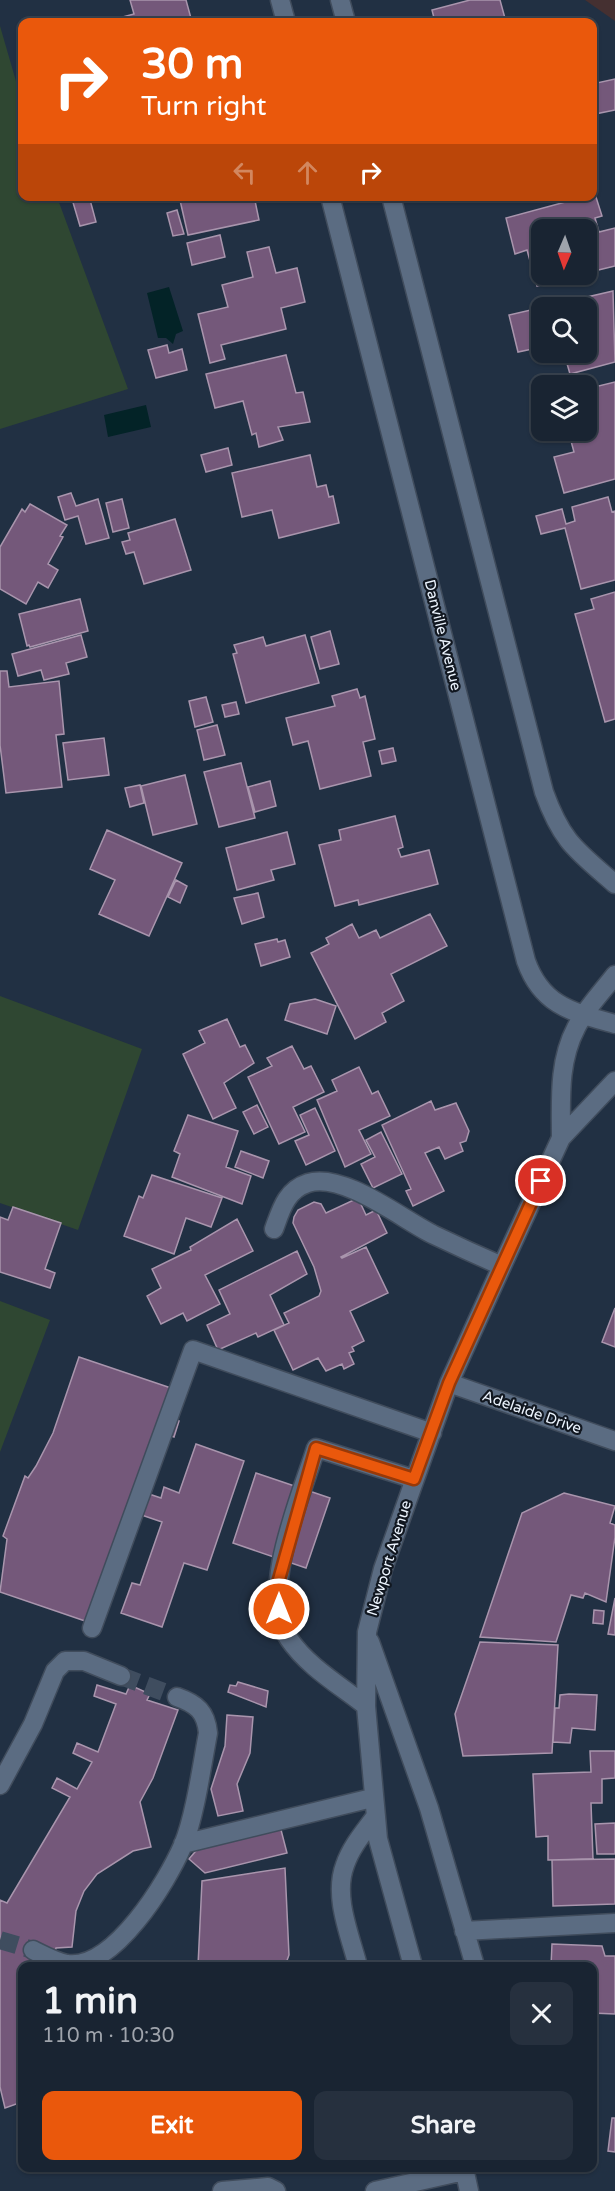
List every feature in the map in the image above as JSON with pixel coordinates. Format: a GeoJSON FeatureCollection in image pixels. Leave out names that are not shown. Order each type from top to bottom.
{"type":"FeatureCollection","features":[{"type":"Feature","properties":{"kind":"street"},"geometry":{"type":"LineString","coordinates":[[280,0],[285,18]]}},
{"type":"Feature","properties":{"kind":"street"},"geometry":{"type":"LineString","coordinates":[[340,0],[345,18]]}},
{"type":"Feature","properties":{"kind":"street","name":"Danville Avenue"},"geometry":{"type":"LineString","coordinates":[[331,201],[526,961],[540,990],[558,1005],[584,1016],[615,1024]]}},
{"type":"Feature","properties":{"kind":"street"},"geometry":{"type":"LineString","coordinates":[[392,201],[544,792],[555,821],[576,853],[615,884]]}},
{"type":"Feature","properties":{"kind":"street","name":"Newport Avenue"},"geometry":{"type":"LineString","coordinates":[[561,1138],[561,1081],[576,1027],[615,975]]}},
{"type":"Feature","properties":{"kind":"street","name":"Newport Avenue"},"geometry":{"type":"LineString","coordinates":[[412,1962],[378,1839],[372,1798],[366,1706],[367,1632],[383,1569],[449,1383],[561,1138],[615,1081]]}},
{"type":"Feature","properties":{"kind":"street"},"geometry":{"type":"LineString","coordinates":[[274,1229],[284,1201],[297,1187],[310,1182],[323,1182],[356,1191],[432,1235],[502,1266]]}},
{"type":"Feature","properties":{"kind":"street"},"geometry":{"type":"LineString","coordinates":[[92,1628],[193,1350],[432,1432]]}},
{"type":"Feature","properties":{"kind":"street","name":"Adelaide Drive"},"geometry":{"type":"LineString","coordinates":[[449,1383],[615,1441]]}},
{"type":"Feature","properties":{"kind":"street"},"geometry":{"type":"LineString","coordinates":[[366,1706],[312,1664],[289,1639],[279,1609],[278,1583],[316,1448],[414,1479]]}},
{"type":"Feature","properties":{"kind":"street"},"geometry":{"type":"LineString","coordinates":[[367,1632],[429,1808],[474,1962]]}},
{"type":"Feature","properties":{"kind":"street"},"geometry":{"type":"LineString","coordinates":[[0,1785],[33,1724],[55,1671],[65,1661],[84,1661],[121,1676]]}},
{"type":"Feature","properties":{"kind":"street"},"geometry":{"type":"LineString","coordinates":[[88,1962],[105,1954],[139,1916],[183,1844],[208,1733],[207,1721],[199,1707],[177,1697]]}},
{"type":"Feature","properties":{"kind":"street"},"geometry":{"type":"LineString","coordinates":[[183,1844],[372,1798]]}},
{"type":"Feature","properties":{"kind":"street"},"geometry":{"type":"LineString","coordinates":[[356,1962],[342,1900],[341,1885],[349,1855],[375,1817]]}},
{"type":"Feature","properties":{"kind":"street"},"geometry":{"type":"LineString","coordinates":[[464,1930],[615,1923]]}},
{"type":"Feature","properties":{"kind":"street"},"geometry":{"type":"LineString","coordinates":[[33,1950],[62,1962]]}},
{"type":"Feature","properties":{"kind":"street"},"geometry":{"type":"LineString","coordinates":[[375,2191],[452,2172]]}},
{"type":"Feature","properties":{"kind":"street"},"geometry":{"type":"LineString","coordinates":[[465,2172],[469,2191]]}},
{"type":"Feature","properties":{"kind":"street"},"geometry":{"type":"LineString","coordinates":[[222,2191],[268,2187],[276,2191]]}},
{"type":"Feature","properties":{"kind":"shaded area"},"geometry":{"type":"Polygon","coordinates":[[[585,0],[615,0],[615,21],[585,0]]]}},
{"type":"Feature","properties":{"kind":"shaded area"},"geometry":{"type":"Polygon","coordinates":[[[0,26],[18,88],[18,201],[58,201],[128,389],[0,429],[0,26]]]}},
{"type":"Feature","properties":{"kind":"shaded area"},"geometry":{"type":"Polygon","coordinates":[[[169,287],[183,331],[176,334],[173,344],[166,338],[158,338],[147,293],[169,287]]]}},
{"type":"Feature","properties":{"kind":"shaded area"},"geometry":{"type":"Polygon","coordinates":[[[146,405],[151,427],[108,437],[104,415],[146,405]]]}},
{"type":"Feature","properties":{"kind":"shaded area"},"geometry":{"type":"Polygon","coordinates":[[[0,996],[142,1049],[78,1230],[0,1203],[0,996]]]}},
{"type":"Feature","properties":{"kind":"shaded area"},"geometry":{"type":"Polygon","coordinates":[[[0,1301],[50,1320],[0,1452],[0,1301]]]}},
{"type":"Feature","properties":{"kind":"building"},"geometry":{"type":"Polygon","coordinates":[[[130,0],[186,0],[191,18],[119,18],[134,14],[130,0]]]}},
{"type":"Feature","properties":{"kind":"building"},"geometry":{"type":"Polygon","coordinates":[[[470,0],[500,0],[505,18],[434,18],[432,10],[470,0]]]}},
{"type":"Feature","properties":{"kind":"building"},"geometry":{"type":"Polygon","coordinates":[[[615,79],[615,110],[597,114],[597,83],[615,79]]]}},
{"type":"Feature","properties":{"kind":"building"},"geometry":{"type":"Polygon","coordinates":[[[597,200],[602,216],[595,219],[531,219],[531,264],[527,250],[515,254],[506,218],[569,201],[597,200]]]}},
{"type":"Feature","properties":{"kind":"building"},"geometry":{"type":"Polygon","coordinates":[[[73,201],[90,201],[96,222],[80,226],[73,201]]]}},
{"type":"Feature","properties":{"kind":"building"},"geometry":{"type":"Polygon","coordinates":[[[180,201],[255,201],[259,220],[188,235],[180,201]]]}},
{"type":"Feature","properties":{"kind":"building"},"geometry":{"type":"Polygon","coordinates":[[[177,210],[184,234],[173,236],[167,213],[177,210]]]}},
{"type":"Feature","properties":{"kind":"building"},"geometry":{"type":"Polygon","coordinates":[[[597,225],[599,232],[615,228],[615,266],[597,270],[597,225]]]}},
{"type":"Feature","properties":{"kind":"building"},"geometry":{"type":"Polygon","coordinates":[[[220,235],[225,257],[192,265],[187,243],[220,235]]]}},
{"type":"Feature","properties":{"kind":"building"},"geometry":{"type":"Polygon","coordinates":[[[269,247],[276,273],[297,268],[305,302],[281,308],[286,329],[221,345],[225,359],[210,363],[198,314],[228,307],[222,285],[253,277],[247,252],[269,247]]]}},
{"type":"Feature","properties":{"kind":"building"},"geometry":{"type":"Polygon","coordinates":[[[613,291],[615,362],[570,374],[567,363],[597,363],[597,297],[587,297],[613,291]]]}},
{"type":"Feature","properties":{"kind":"building"},"geometry":{"type":"Polygon","coordinates":[[[531,310],[531,349],[518,352],[509,315],[531,310]]]}},
{"type":"Feature","properties":{"kind":"building"},"geometry":{"type":"Polygon","coordinates":[[[167,345],[169,353],[182,349],[187,370],[156,378],[148,350],[167,345]]]}},
{"type":"Feature","properties":{"kind":"building"},"geometry":{"type":"Polygon","coordinates":[[[286,355],[296,393],[303,392],[310,422],[278,427],[283,440],[259,447],[256,433],[252,435],[243,401],[215,408],[206,374],[286,355]]]}},
{"type":"Feature","properties":{"kind":"building"},"geometry":{"type":"Polygon","coordinates":[[[615,382],[615,479],[564,493],[554,457],[574,452],[571,441],[597,441],[597,386],[615,382]]]}},
{"type":"Feature","properties":{"kind":"building"},"geometry":{"type":"Polygon","coordinates":[[[228,448],[232,465],[206,472],[201,455],[228,448]]]}},
{"type":"Feature","properties":{"kind":"building"},"geometry":{"type":"Polygon","coordinates":[[[310,455],[317,487],[326,485],[329,497],[333,496],[339,523],[279,538],[272,510],[242,517],[232,473],[310,455]]]}},
{"type":"Feature","properties":{"kind":"building"},"geometry":{"type":"Polygon","coordinates":[[[71,493],[76,506],[98,499],[109,538],[86,544],[78,516],[65,520],[58,497],[71,493]]]}},
{"type":"Feature","properties":{"kind":"building"},"geometry":{"type":"Polygon","coordinates":[[[608,497],[612,512],[615,511],[615,580],[581,589],[565,528],[541,534],[536,516],[562,509],[566,524],[575,521],[572,507],[608,497]]]}},
{"type":"Feature","properties":{"kind":"building"},"geometry":{"type":"Polygon","coordinates":[[[122,499],[129,528],[113,532],[106,503],[122,499]]]}},
{"type":"Feature","properties":{"kind":"building"},"geometry":{"type":"Polygon","coordinates":[[[30,504],[67,525],[48,564],[58,570],[48,588],[38,582],[26,604],[0,589],[0,547],[22,509],[25,512],[30,504]]]}},
{"type":"Feature","properties":{"kind":"building"},"geometry":{"type":"Polygon","coordinates":[[[175,519],[191,570],[144,584],[134,552],[126,554],[122,542],[130,540],[128,533],[175,519]]]}},
{"type":"Feature","properties":{"kind":"building"},"geometry":{"type":"Polygon","coordinates":[[[615,592],[615,719],[605,722],[575,614],[594,609],[591,599],[615,592]]]}},
{"type":"Feature","properties":{"kind":"building"},"geometry":{"type":"Polygon","coordinates":[[[80,599],[88,631],[27,646],[19,614],[80,599]]]}},
{"type":"Feature","properties":{"kind":"building"},"geometry":{"type":"Polygon","coordinates":[[[330,631],[339,664],[320,669],[311,637],[330,631]]]}},
{"type":"Feature","properties":{"kind":"building"},"geometry":{"type":"Polygon","coordinates":[[[81,635],[87,657],[66,663],[69,674],[44,680],[41,670],[18,676],[12,654],[81,635]]]}},
{"type":"Feature","properties":{"kind":"building"},"geometry":{"type":"Polygon","coordinates":[[[305,635],[319,683],[246,703],[233,654],[237,653],[234,645],[263,637],[266,646],[305,635]]]}},
{"type":"Feature","properties":{"kind":"building"},"geometry":{"type":"Polygon","coordinates":[[[0,671],[7,671],[9,687],[59,681],[64,734],[56,735],[62,787],[6,793],[0,745],[0,671]]]}},
{"type":"Feature","properties":{"kind":"building"},"geometry":{"type":"Polygon","coordinates":[[[357,689],[360,698],[365,696],[375,739],[363,742],[371,776],[320,789],[308,741],[293,745],[286,718],[335,706],[332,696],[357,689]]]}},
{"type":"Feature","properties":{"kind":"building"},"geometry":{"type":"Polygon","coordinates":[[[206,697],[213,722],[195,727],[189,701],[206,697]]]}},
{"type":"Feature","properties":{"kind":"building"},"geometry":{"type":"Polygon","coordinates":[[[236,702],[239,714],[225,717],[222,705],[236,702]]]}},
{"type":"Feature","properties":{"kind":"building"},"geometry":{"type":"Polygon","coordinates":[[[217,725],[225,755],[204,760],[197,730],[217,725]]]}},
{"type":"Feature","properties":{"kind":"building"},"geometry":{"type":"Polygon","coordinates":[[[104,738],[109,775],[68,780],[63,743],[104,738]]]}},
{"type":"Feature","properties":{"kind":"building"},"geometry":{"type":"Polygon","coordinates":[[[393,748],[396,761],[382,764],[379,751],[393,748]]]}},
{"type":"Feature","properties":{"kind":"building"},"geometry":{"type":"Polygon","coordinates":[[[241,763],[255,818],[219,827],[204,772],[241,763]]]}},
{"type":"Feature","properties":{"kind":"building"},"geometry":{"type":"Polygon","coordinates":[[[185,775],[197,824],[153,835],[141,786],[185,775]]]}},
{"type":"Feature","properties":{"kind":"building"},"geometry":{"type":"Polygon","coordinates":[[[270,781],[276,806],[255,812],[248,787],[270,781]]]}},
{"type":"Feature","properties":{"kind":"building"},"geometry":{"type":"Polygon","coordinates":[[[140,785],[144,803],[130,807],[125,788],[140,785]]]}},
{"type":"Feature","properties":{"kind":"building"},"geometry":{"type":"Polygon","coordinates":[[[395,816],[403,847],[398,849],[401,857],[429,850],[438,884],[359,905],[358,900],[335,906],[319,845],[341,840],[339,830],[395,816]]]}},
{"type":"Feature","properties":{"kind":"building"},"geometry":{"type":"Polygon","coordinates":[[[107,830],[182,863],[149,936],[99,914],[115,880],[90,869],[107,830]]]}},
{"type":"Feature","properties":{"kind":"building"},"geometry":{"type":"Polygon","coordinates":[[[287,832],[295,864],[271,870],[274,880],[237,890],[226,848],[287,832]]]}},
{"type":"Feature","properties":{"kind":"building"},"geometry":{"type":"Polygon","coordinates":[[[176,880],[187,886],[180,903],[168,897],[176,880]]]}},
{"type":"Feature","properties":{"kind":"building"},"geometry":{"type":"Polygon","coordinates":[[[258,893],[264,917],[242,924],[234,898],[258,893]]]}},
{"type":"Feature","properties":{"kind":"building"},"geometry":{"type":"Polygon","coordinates":[[[430,914],[447,946],[391,974],[404,1001],[382,1013],[386,1022],[355,1039],[311,953],[329,944],[326,938],[352,924],[359,938],[376,930],[380,938],[430,914]]]}},
{"type":"Feature","properties":{"kind":"building"},"geometry":{"type":"Polygon","coordinates":[[[277,939],[278,942],[285,940],[290,957],[261,966],[255,944],[277,939]]]}},
{"type":"Feature","properties":{"kind":"building"},"geometry":{"type":"Polygon","coordinates":[[[315,999],[336,1006],[327,1034],[285,1020],[290,1004],[315,999]]]}},
{"type":"Feature","properties":{"kind":"building"},"geometry":{"type":"Polygon","coordinates":[[[227,1019],[240,1047],[245,1045],[254,1063],[224,1083],[236,1108],[213,1119],[183,1054],[205,1043],[199,1031],[227,1019]]]}},
{"type":"Feature","properties":{"kind":"building"},"geometry":{"type":"Polygon","coordinates":[[[292,1046],[304,1069],[311,1066],[324,1092],[293,1107],[305,1132],[279,1144],[248,1077],[272,1066],[267,1058],[292,1046]]]}},
{"type":"Feature","properties":{"kind":"building"},"geometry":{"type":"Polygon","coordinates":[[[359,1067],[372,1094],[378,1091],[390,1116],[359,1130],[371,1154],[345,1167],[317,1100],[337,1091],[332,1080],[359,1067]]]}},
{"type":"Feature","properties":{"kind":"building"},"geometry":{"type":"Polygon","coordinates":[[[431,1101],[435,1110],[456,1103],[469,1131],[466,1141],[460,1143],[463,1151],[445,1159],[439,1147],[425,1153],[444,1191],[413,1206],[406,1191],[411,1189],[382,1125],[431,1101]]]}},
{"type":"Feature","properties":{"kind":"building"},"geometry":{"type":"Polygon","coordinates":[[[257,1105],[268,1127],[254,1134],[243,1112],[257,1105]]]}},
{"type":"Feature","properties":{"kind":"building"},"geometry":{"type":"Polygon","coordinates":[[[315,1108],[335,1151],[306,1165],[295,1141],[309,1135],[300,1115],[315,1108]]]}},
{"type":"Feature","properties":{"kind":"building"},"geometry":{"type":"Polygon","coordinates":[[[188,1115],[238,1131],[226,1167],[251,1176],[242,1204],[172,1177],[180,1154],[174,1151],[188,1115]]]}},
{"type":"Feature","properties":{"kind":"building"},"geometry":{"type":"Polygon","coordinates":[[[381,1132],[402,1174],[373,1188],[361,1164],[375,1157],[366,1140],[381,1132]]]}},
{"type":"Feature","properties":{"kind":"building"},"geometry":{"type":"Polygon","coordinates":[[[241,1151],[269,1161],[263,1178],[235,1167],[241,1151]]]}},
{"type":"Feature","properties":{"kind":"building"},"geometry":{"type":"Polygon","coordinates":[[[152,1175],[222,1198],[211,1227],[186,1218],[174,1254],[124,1236],[139,1196],[143,1198],[152,1175]]]}},
{"type":"Feature","properties":{"kind":"building"},"geometry":{"type":"Polygon","coordinates":[[[358,1198],[366,1215],[376,1210],[387,1233],[341,1257],[366,1247],[388,1293],[350,1311],[364,1341],[352,1347],[354,1351],[349,1353],[354,1364],[344,1369],[342,1364],[326,1371],[318,1358],[293,1370],[274,1330],[289,1323],[284,1313],[319,1296],[321,1291],[314,1267],[293,1223],[294,1217],[298,1210],[314,1202],[321,1204],[326,1213],[358,1198]]]}},
{"type":"Feature","properties":{"kind":"building"},"geometry":{"type":"Polygon","coordinates":[[[13,1207],[61,1223],[45,1269],[55,1273],[50,1288],[0,1272],[0,1217],[8,1220],[13,1207]]]}},
{"type":"Feature","properties":{"kind":"building"},"geometry":{"type":"Polygon","coordinates":[[[237,1219],[253,1251],[205,1275],[220,1304],[187,1321],[183,1313],[161,1324],[147,1296],[161,1288],[152,1269],[191,1250],[190,1247],[237,1219]]]}},
{"type":"Feature","properties":{"kind":"building"},"geometry":{"type":"Polygon","coordinates":[[[297,1251],[307,1274],[270,1295],[284,1325],[258,1337],[256,1333],[218,1350],[207,1325],[230,1314],[219,1290],[297,1251]]]}},
{"type":"Feature","properties":{"kind":"building"},"geometry":{"type":"Polygon","coordinates":[[[615,1308],[615,1347],[602,1342],[615,1308]]]}},
{"type":"Feature","properties":{"kind":"building"},"geometry":{"type":"Polygon","coordinates":[[[79,1357],[171,1388],[162,1415],[179,1421],[174,1437],[155,1430],[134,1489],[161,1498],[164,1487],[179,1493],[196,1444],[244,1461],[207,1570],[184,1563],[162,1627],[121,1613],[132,1583],[140,1585],[162,1522],[127,1510],[88,1622],[0,1592],[7,1539],[3,1536],[25,1476],[28,1478],[36,1466],[53,1433],[79,1357]]]}},
{"type":"Feature","properties":{"kind":"building"},"geometry":{"type":"Polygon","coordinates":[[[256,1473],[330,1498],[306,1568],[233,1543],[256,1473]]]}},
{"type":"Feature","properties":{"kind":"building"},"geometry":{"type":"Polygon","coordinates":[[[564,1493],[615,1506],[610,1523],[615,1525],[615,1537],[606,1602],[585,1593],[583,1598],[571,1595],[556,1642],[480,1637],[522,1513],[564,1493]]]}},
{"type":"Feature","properties":{"kind":"building"},"geometry":{"type":"Polygon","coordinates":[[[615,1598],[615,1635],[608,1634],[615,1598]]]}},
{"type":"Feature","properties":{"kind":"building"},"geometry":{"type":"Polygon","coordinates":[[[594,1610],[604,1611],[603,1624],[593,1623],[594,1610]]]}},
{"type":"Feature","properties":{"kind":"building"},"geometry":{"type":"Polygon","coordinates":[[[480,1642],[558,1645],[552,1753],[463,1756],[455,1714],[480,1642]]]}},
{"type":"Feature","properties":{"kind":"building"},"geometry":{"type":"Polygon","coordinates":[[[238,1682],[268,1691],[266,1707],[228,1692],[230,1685],[236,1686],[238,1682]]]}},
{"type":"Feature","properties":{"kind":"building"},"geometry":{"type":"Polygon","coordinates":[[[97,1685],[126,1694],[130,1685],[150,1694],[147,1700],[178,1710],[153,1778],[140,1802],[151,1847],[133,1851],[97,1874],[84,1891],[76,1911],[72,1947],[56,1948],[52,1962],[18,1962],[18,2103],[5,2108],[0,2087],[0,1900],[7,1903],[70,1797],[52,1788],[57,1778],[77,1789],[92,1762],[73,1753],[77,1743],[98,1752],[116,1704],[94,1696],[97,1685]]]}},
{"type":"Feature","properties":{"kind":"building"},"geometry":{"type":"Polygon","coordinates":[[[560,1695],[597,1695],[595,1730],[572,1728],[570,1743],[553,1742],[555,1708],[559,1708],[560,1695]]]}},
{"type":"Feature","properties":{"kind":"building"},"geometry":{"type":"Polygon","coordinates":[[[227,1715],[253,1717],[250,1753],[237,1784],[243,1811],[218,1816],[211,1789],[225,1746],[227,1715]]]}},
{"type":"Feature","properties":{"kind":"building"},"geometry":{"type":"Polygon","coordinates":[[[590,1751],[615,1751],[615,1778],[602,1779],[602,1803],[591,1803],[593,1859],[548,1860],[548,1836],[536,1837],[533,1774],[591,1772],[590,1751]]]}},
{"type":"Feature","properties":{"kind":"building"},"geometry":{"type":"Polygon","coordinates":[[[615,1823],[615,1854],[597,1854],[595,1824],[615,1823]]]}},
{"type":"Feature","properties":{"kind":"building"},"geometry":{"type":"Polygon","coordinates":[[[280,1826],[287,1853],[205,1873],[189,1859],[200,1846],[280,1826]]]}},
{"type":"Feature","properties":{"kind":"building"},"geometry":{"type":"Polygon","coordinates":[[[615,1859],[615,1904],[553,1906],[552,1860],[615,1859]]]}},
{"type":"Feature","properties":{"kind":"building"},"geometry":{"type":"Polygon","coordinates":[[[285,1868],[289,1955],[286,1962],[198,1962],[202,1881],[285,1868]]]}},
{"type":"Feature","properties":{"kind":"building"},"geometry":{"type":"Polygon","coordinates":[[[552,1944],[602,1946],[605,1956],[615,1956],[615,2014],[597,2013],[597,1962],[551,1962],[552,1944]]]}},
{"type":"Feature","properties":{"kind":"building"},"geometry":{"type":"Polygon","coordinates":[[[612,2118],[615,2118],[615,2152],[608,2151],[612,2118]]]}},
{"type":"Feature","properties":{"kind":"tunnel"},"geometry":{"type":"LineString","coordinates":[[121,1676],[177,1697]]}},
{"type":"Feature","properties":{"kind":"tunnel"},"geometry":{"type":"LineString","coordinates":[[0,1940],[33,1950]]}},
{"type":"Feature","properties":{"kind":"route"},"geometry":{"type":"LineString","coordinates":[[279,1609],[278,1583],[292,1526],[316,1448],[414,1479],[449,1383],[541,1181]]}}]}
